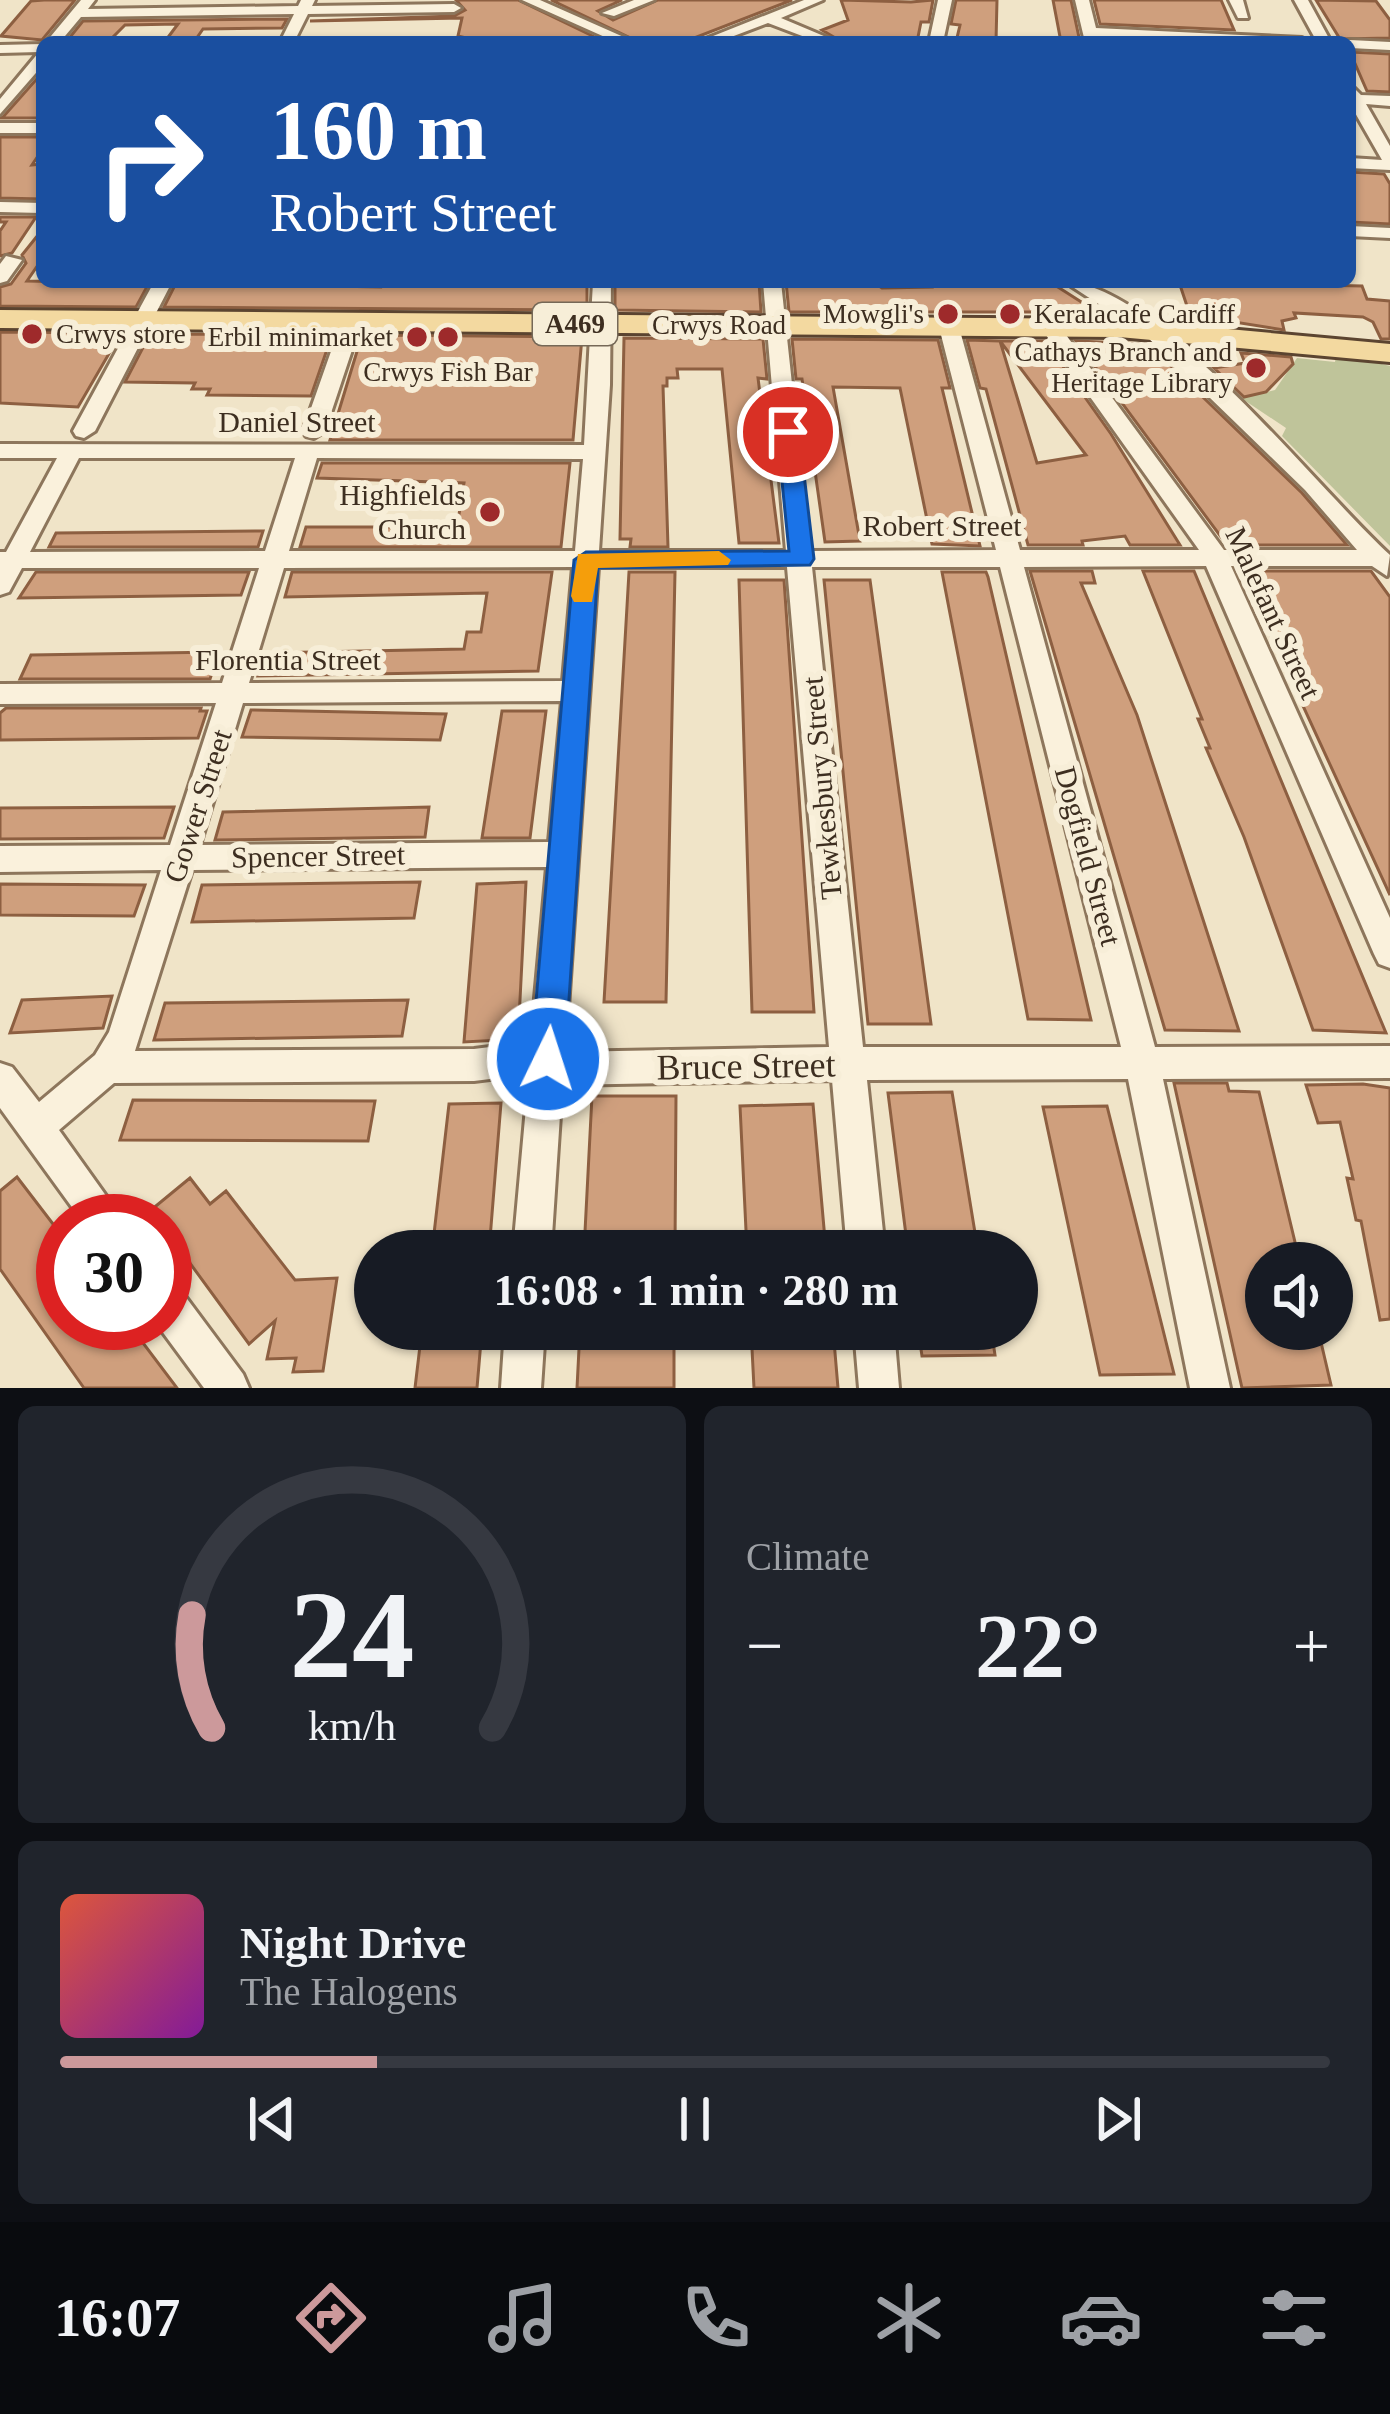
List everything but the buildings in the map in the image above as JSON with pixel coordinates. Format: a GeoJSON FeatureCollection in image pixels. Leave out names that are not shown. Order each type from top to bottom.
{"type":"FeatureCollection","features":[{"type":"Feature","properties":{"kind":"main road","name":"Crwys Road"},"geometry":{"type":"LineString","coordinates":[[2,322],[1150,329]]}},
{"type":"Feature","properties":{"kind":"main road","name":"A469"},"geometry":{"type":"LineString","coordinates":[[1150,329],[1390,352]]}},
{"type":"Feature","properties":{"kind":"street"},"geometry":{"type":"LineString","coordinates":[[58,36],[88,0]]}},
{"type":"Feature","properties":{"kind":"street"},"geometry":{"type":"LineString","coordinates":[[529,0],[614,36]]}},
{"type":"Feature","properties":{"kind":"street"},"geometry":{"type":"LineString","coordinates":[[609,13],[647,0]]}},
{"type":"Feature","properties":{"kind":"street"},"geometry":{"type":"LineString","coordinates":[[721,36],[816,0]]}},
{"type":"Feature","properties":{"kind":"street"},"geometry":{"type":"LineString","coordinates":[[936,36],[945,0]]}},
{"type":"Feature","properties":{"kind":"street"},"geometry":{"type":"LineString","coordinates":[[1082,0],[1091,36]]}},
{"type":"Feature","properties":{"kind":"street"},"geometry":{"type":"LineString","coordinates":[[1235,0],[1243,15]]}},
{"type":"Feature","properties":{"kind":"street"},"geometry":{"type":"LineString","coordinates":[[1300,0],[1321,36]]}},
{"type":"Feature","properties":{"kind":"street"},"geometry":{"type":"LineString","coordinates":[[77,14],[306,5],[454,8]]}},
{"type":"Feature","properties":{"kind":"street"},"geometry":{"type":"LineString","coordinates":[[290,36],[306,5]]}},
{"type":"Feature","properties":{"kind":"street"},"geometry":{"type":"LineString","coordinates":[[768,18],[815,36]]}},
{"type":"Feature","properties":{"kind":"street"},"geometry":{"type":"LineString","coordinates":[[1356,44],[1390,46]]}},
{"type":"Feature","properties":{"kind":"street"},"geometry":{"type":"LineString","coordinates":[[0,49],[36,56]]}},
{"type":"Feature","properties":{"kind":"street"},"geometry":{"type":"LineString","coordinates":[[0,109],[36,63]]}},
{"type":"Feature","properties":{"kind":"street"},"geometry":{"type":"LineString","coordinates":[[1356,97],[1390,101]]}},
{"type":"Feature","properties":{"kind":"street"},"geometry":{"type":"LineString","coordinates":[[1356,103],[1390,162],[1356,163]]}},
{"type":"Feature","properties":{"kind":"street"},"geometry":{"type":"LineString","coordinates":[[0,128],[36,128]]}},
{"type":"Feature","properties":{"kind":"street"},"geometry":{"type":"LineString","coordinates":[[0,207],[36,208]]}},
{"type":"Feature","properties":{"kind":"street"},"geometry":{"type":"LineString","coordinates":[[1356,231],[1390,233]]}},
{"type":"Feature","properties":{"kind":"street"},"geometry":{"type":"LineString","coordinates":[[0,586],[7,560],[78,441],[160,288]]}},
{"type":"Feature","properties":{"kind":"street"},"geometry":{"type":"LineString","coordinates":[[534,1230],[594,452],[602,288]]}},
{"type":"Feature","properties":{"kind":"street","name":"Tewkesbury Street"},"geometry":{"type":"LineString","coordinates":[[773,288],[864,1230]]}},
{"type":"Feature","properties":{"kind":"street"},"geometry":{"type":"LineString","coordinates":[[1084,288],[1150,329],[1313,485],[1385,565]]}},
{"type":"Feature","properties":{"kind":"street","name":"Gower Street"},"geometry":{"type":"LineString","coordinates":[[36,1127],[107,1067],[124,1038],[351,323]]}},
{"type":"Feature","properties":{"kind":"street","name":"Dogfield Street"},"geometry":{"type":"LineString","coordinates":[[949,327],[1142,1062],[1210,1388]]}},
{"type":"Feature","properties":{"kind":"street","name":"Malefant Street"},"geometry":{"type":"LineString","coordinates":[[1051,328],[1216,559],[1390,954]]}},
{"type":"Feature","properties":{"kind":"street","name":"Daniel Street"},"geometry":{"type":"LineString","coordinates":[[0,451],[78,441],[311,441],[594,452]]}},
{"type":"Feature","properties":{"kind":"street","name":"Robert Street"},"geometry":{"type":"LineString","coordinates":[[7,560],[1216,559],[1385,565]]}},
{"type":"Feature","properties":{"kind":"street","name":"Florentia Street"},"geometry":{"type":"LineString","coordinates":[[0,694],[576,691]]}},
{"type":"Feature","properties":{"kind":"street","name":"Spencer Street"},"geometry":{"type":"LineString","coordinates":[[0,859],[564,854]]}},
{"type":"Feature","properties":{"kind":"street","name":"Bruce Street"},"geometry":{"type":"LineString","coordinates":[[107,1067],[474,1065],[494,1059],[548,1059],[563,1070],[848,1063],[1390,1062]]}},
{"type":"Feature","properties":{"kind":"street"},"geometry":{"type":"LineString","coordinates":[[0,1079],[86,1194]]}},
{"type":"Feature","properties":{"kind":"street"},"geometry":{"type":"LineString","coordinates":[[192,1338],[229,1388]]}},
{"type":"Feature","properties":{"kind":"street"},"geometry":{"type":"LineString","coordinates":[[521,1388],[524,1350]]}},
{"type":"Feature","properties":{"kind":"street"},"geometry":{"type":"LineString","coordinates":[[876,1350],[879,1388]]}},
{"type":"Feature","properties":{"kind":"green space"},"geometry":{"type":"Polygon","coordinates":[[[1336,353],[1390,366],[1390,546],[1282,436],[1286,428],[1241,398],[1275,390],[1297,358],[1335,362],[1336,353]]]}},
{"type":"Feature","properties":{"kind":"slow traffic"},"geometry":{"type":"LineString","coordinates":[[583,596],[586,560],[719,560]]}},
{"type":"Feature","properties":{"kind":"place","name":"Mowgli's"},"geometry":{"type":"Point","coordinates":[948,314]}},
{"type":"Feature","properties":{"kind":"place","name":"Keralacafe Cardiff"},"geometry":{"type":"Point","coordinates":[1010,314]}},
{"type":"Feature","properties":{"kind":"place","name":"Crwys store"},"geometry":{"type":"Point","coordinates":[32,334]}},
{"type":"Feature","properties":{"kind":"place","name":"Erbil minimarket"},"geometry":{"type":"Point","coordinates":[417,337]}},
{"type":"Feature","properties":{"kind":"place","name":"Crwys Fish Bar"},"geometry":{"type":"Point","coordinates":[448,337]}},
{"type":"Feature","properties":{"kind":"place","name":"Cathays Branch and Heritage Library"},"geometry":{"type":"Point","coordinates":[1256,368]}},
{"type":"Feature","properties":{"kind":"place","name":"Highfields Church"},"geometry":{"type":"Point","coordinates":[490,512]}},
{"type":"Feature","properties":{"kind":"route"},"geometry":{"type":"LineString","coordinates":[[548,1059],[586,560],[802,559],[788,432]]}}]}
